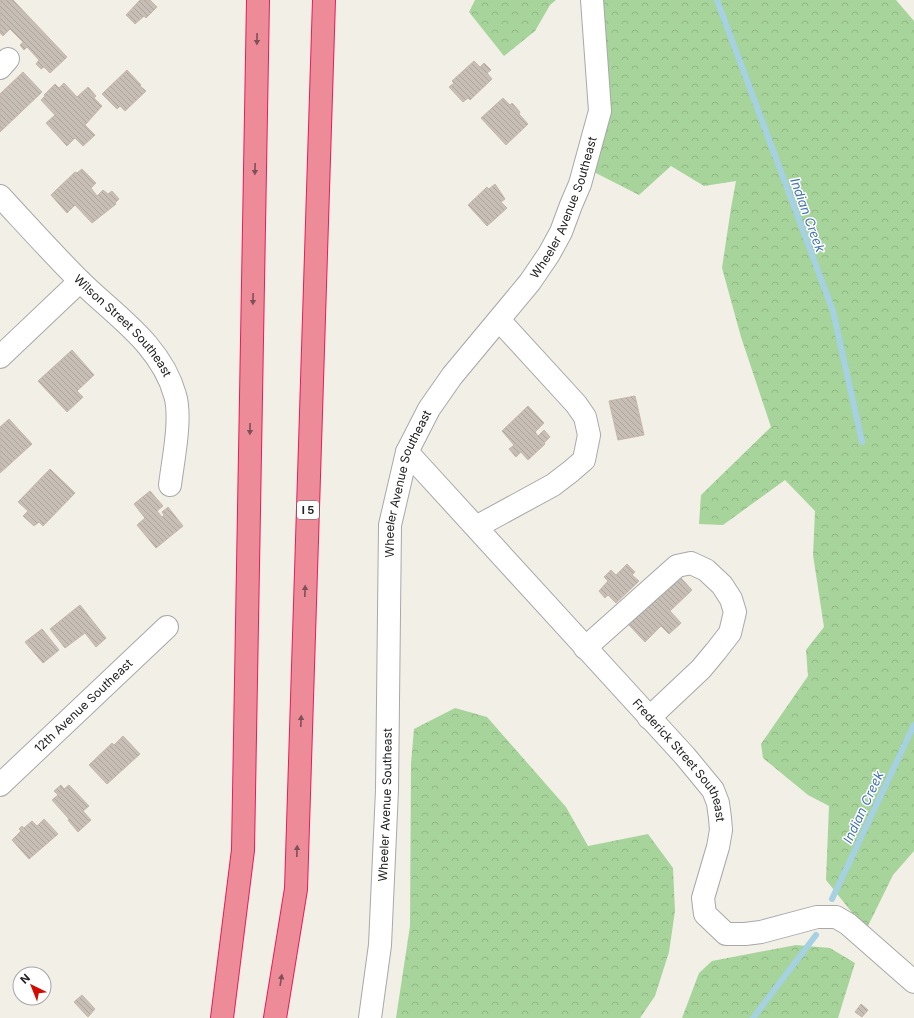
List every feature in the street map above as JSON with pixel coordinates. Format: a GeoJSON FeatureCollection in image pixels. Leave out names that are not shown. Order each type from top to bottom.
{"type":"FeatureCollection","features":[{"type":"Feature","properties":{"kind":"highway"},"geometry":{"type":"LineString","coordinates":[[222,1018],[243,850],[258,0]]}},
{"type":"Feature","properties":{"kind":"highway","name":"I 5"},"geometry":{"type":"LineString","coordinates":[[275,1018],[296,889],[324,0]]}},
{"type":"Feature","properties":{"kind":"street","name":"Wheeler Avenue Southeast"},"geometry":{"type":"LineString","coordinates":[[370,1018],[380,945],[386,805],[390,525],[407,452],[429,409],[452,376],[530,282],[549,254],[561,232],[580,184],[600,111],[592,0]]}},
{"type":"Feature","properties":{"kind":"street","name":"Wilson Street Southeast"},"geometry":{"type":"LineString","coordinates":[[0,196],[80,281],[141,338],[155,354],[171,381],[176,396],[177,421],[170,485]]}},
{"type":"Feature","properties":{"kind":"street"},"geometry":{"type":"LineString","coordinates":[[0,357],[80,281]]}},
{"type":"Feature","properties":{"kind":"street"},"geometry":{"type":"LineString","coordinates":[[476,527],[553,485],[570,472],[584,460],[589,435],[585,417],[576,404],[499,320]]}},
{"type":"Feature","properties":{"kind":"street","name":"Frederick Street Southeast"},"geometry":{"type":"LineString","coordinates":[[407,452],[713,790],[718,803],[721,830],[718,848],[704,898],[705,914],[726,934],[761,932],[817,917],[836,917],[848,924],[914,982]]}},
{"type":"Feature","properties":{"kind":"street"},"geometry":{"type":"LineString","coordinates":[[585,648],[677,566],[691,563],[706,570],[722,585],[731,599],[735,612],[730,632],[701,669],[649,718]]}},
{"type":"Feature","properties":{"kind":"street","name":"12th Avenue Southeast"},"geometry":{"type":"LineString","coordinates":[[0,785],[167,627]]}},
{"type":"Feature","properties":{"kind":"green space"},"geometry":{"type":"Polygon","coordinates":[[[475,0],[556,0],[550,5],[535,31],[504,56],[469,12],[475,0]]]}},
{"type":"Feature","properties":{"kind":"green space"},"geometry":{"type":"Polygon","coordinates":[[[590,0],[896,0],[914,21],[914,851],[893,875],[866,930],[826,880],[829,806],[808,795],[763,758],[761,744],[808,676],[806,650],[824,627],[813,555],[815,511],[785,480],[723,525],[699,524],[701,495],[771,427],[741,337],[722,268],[736,181],[704,186],[671,166],[639,195],[584,167],[600,111],[590,0]]]}},
{"type":"Feature","properties":{"kind":"green space"},"geometry":{"type":"Polygon","coordinates":[[[455,708],[487,717],[566,807],[588,846],[648,834],[673,868],[675,911],[669,952],[655,996],[640,1018],[396,1018],[410,926],[411,763],[414,729],[455,708]]]}},
{"type":"Feature","properties":{"kind":"green space"},"geometry":{"type":"Polygon","coordinates":[[[796,945],[830,948],[855,963],[838,1018],[682,1018],[699,973],[712,961],[796,945]]]}},
{"type":"Feature","properties":{"kind":"building"},"geometry":{"type":"Polygon","coordinates":[[[0,0],[13,0],[67,57],[50,73],[44,67],[41,69],[36,64],[39,60],[27,47],[24,50],[20,45],[23,42],[10,29],[3,36],[0,33],[0,0]]]}},
{"type":"Feature","properties":{"kind":"building"},"geometry":{"type":"Polygon","coordinates":[[[140,0],[150,0],[157,7],[146,18],[144,16],[135,24],[126,15],[140,0]]]}},
{"type":"Feature","properties":{"kind":"building"},"geometry":{"type":"Polygon","coordinates":[[[474,61],[480,67],[484,63],[491,70],[487,73],[492,79],[470,100],[468,98],[463,102],[449,87],[454,83],[452,81],[474,61]]]}},
{"type":"Feature","properties":{"kind":"building"},"geometry":{"type":"Polygon","coordinates":[[[127,70],[146,91],[125,111],[120,106],[117,109],[102,94],[127,70]]]}},
{"type":"Feature","properties":{"kind":"building"},"geometry":{"type":"Polygon","coordinates":[[[23,72],[42,92],[0,132],[0,94],[23,72]]]}},
{"type":"Feature","properties":{"kind":"building"},"geometry":{"type":"Polygon","coordinates":[[[64,83],[77,97],[88,87],[96,96],[94,98],[102,106],[85,125],[95,135],[83,146],[75,138],[67,146],[46,123],[55,115],[41,100],[55,84],[59,88],[64,83]]]}},
{"type":"Feature","properties":{"kind":"building"},"geometry":{"type":"Polygon","coordinates":[[[503,98],[510,105],[512,103],[528,124],[506,145],[481,118],[503,98]]]}},
{"type":"Feature","properties":{"kind":"building"},"geometry":{"type":"Polygon","coordinates":[[[82,169],[96,183],[91,188],[97,196],[103,190],[108,194],[112,191],[119,199],[115,203],[116,204],[92,223],[75,205],[67,213],[51,195],[75,172],[77,173],[82,169]]]}},
{"type":"Feature","properties":{"kind":"building"},"geometry":{"type":"Polygon","coordinates":[[[495,184],[505,199],[501,202],[507,208],[487,226],[468,205],[487,187],[489,189],[495,184]]]}},
{"type":"Feature","properties":{"kind":"building"},"geometry":{"type":"Polygon","coordinates":[[[72,350],[94,375],[77,391],[83,397],[67,412],[38,381],[72,350]]]}},
{"type":"Feature","properties":{"kind":"building"},"geometry":{"type":"Polygon","coordinates":[[[635,396],[644,435],[618,440],[609,401],[635,396]]]}},
{"type":"Feature","properties":{"kind":"building"},"geometry":{"type":"Polygon","coordinates":[[[528,406],[544,423],[535,432],[538,436],[544,430],[550,437],[544,443],[545,444],[528,460],[521,452],[516,457],[509,449],[514,445],[502,431],[528,406]]]}},
{"type":"Feature","properties":{"kind":"building"},"geometry":{"type":"Polygon","coordinates":[[[9,419],[32,444],[0,473],[0,427],[9,419]]]}},
{"type":"Feature","properties":{"kind":"building"},"geometry":{"type":"Polygon","coordinates":[[[50,469],[75,493],[43,526],[39,522],[34,526],[23,516],[28,511],[18,502],[50,469]]]}},
{"type":"Feature","properties":{"kind":"building"},"geometry":{"type":"Polygon","coordinates":[[[150,491],[163,506],[157,511],[162,517],[164,515],[162,512],[168,507],[183,526],[156,548],[137,525],[145,518],[134,504],[150,491]]]}},
{"type":"Feature","properties":{"kind":"building"},"geometry":{"type":"Polygon","coordinates":[[[627,564],[635,572],[632,575],[639,581],[616,603],[608,595],[605,598],[599,591],[608,581],[604,577],[611,570],[616,575],[627,564]]]}},
{"type":"Feature","properties":{"kind":"building"},"geometry":{"type":"Polygon","coordinates":[[[680,577],[692,590],[670,611],[681,623],[669,634],[661,626],[645,642],[628,624],[680,577]]]}},
{"type":"Feature","properties":{"kind":"building"},"geometry":{"type":"Polygon","coordinates":[[[80,605],[106,638],[96,647],[85,633],[65,648],[50,629],[80,605]]]}},
{"type":"Feature","properties":{"kind":"building"},"geometry":{"type":"Polygon","coordinates":[[[42,629],[59,650],[43,663],[25,642],[42,629]]]}},
{"type":"Feature","properties":{"kind":"building"},"geometry":{"type":"Polygon","coordinates":[[[123,736],[140,754],[107,784],[89,765],[112,743],[114,745],[123,736]]]}},
{"type":"Feature","properties":{"kind":"building"},"geometry":{"type":"Polygon","coordinates":[[[61,785],[64,789],[69,785],[89,806],[83,811],[91,820],[78,832],[68,820],[69,819],[52,800],[58,795],[54,791],[61,785]]]}},
{"type":"Feature","properties":{"kind":"building"},"geometry":{"type":"Polygon","coordinates":[[[44,819],[58,834],[29,859],[12,840],[21,831],[19,829],[22,826],[24,828],[32,821],[37,826],[44,819]]]}},
{"type":"Feature","properties":{"kind":"building"},"geometry":{"type":"Polygon","coordinates":[[[82,995],[95,1009],[88,1017],[74,1002],[82,995]]]}},
{"type":"Feature","properties":{"kind":"building"},"geometry":{"type":"Polygon","coordinates":[[[861,1004],[868,1010],[862,1017],[855,1012],[861,1004]]]}},
{"type":"Feature","properties":{"kind":"waterway","name":"Indian Creek"},"geometry":{"type":"LineString","coordinates":[[717,0],[833,311],[862,442]]}},
{"type":"Feature","properties":{"kind":"waterway","name":"Indian Creek"},"geometry":{"type":"LineString","coordinates":[[832,899],[914,725]]}},
{"type":"Feature","properties":{"kind":"waterway","name":"Indian Creek"},"geometry":{"type":"LineString","coordinates":[[753,1018],[816,935]]}}]}
